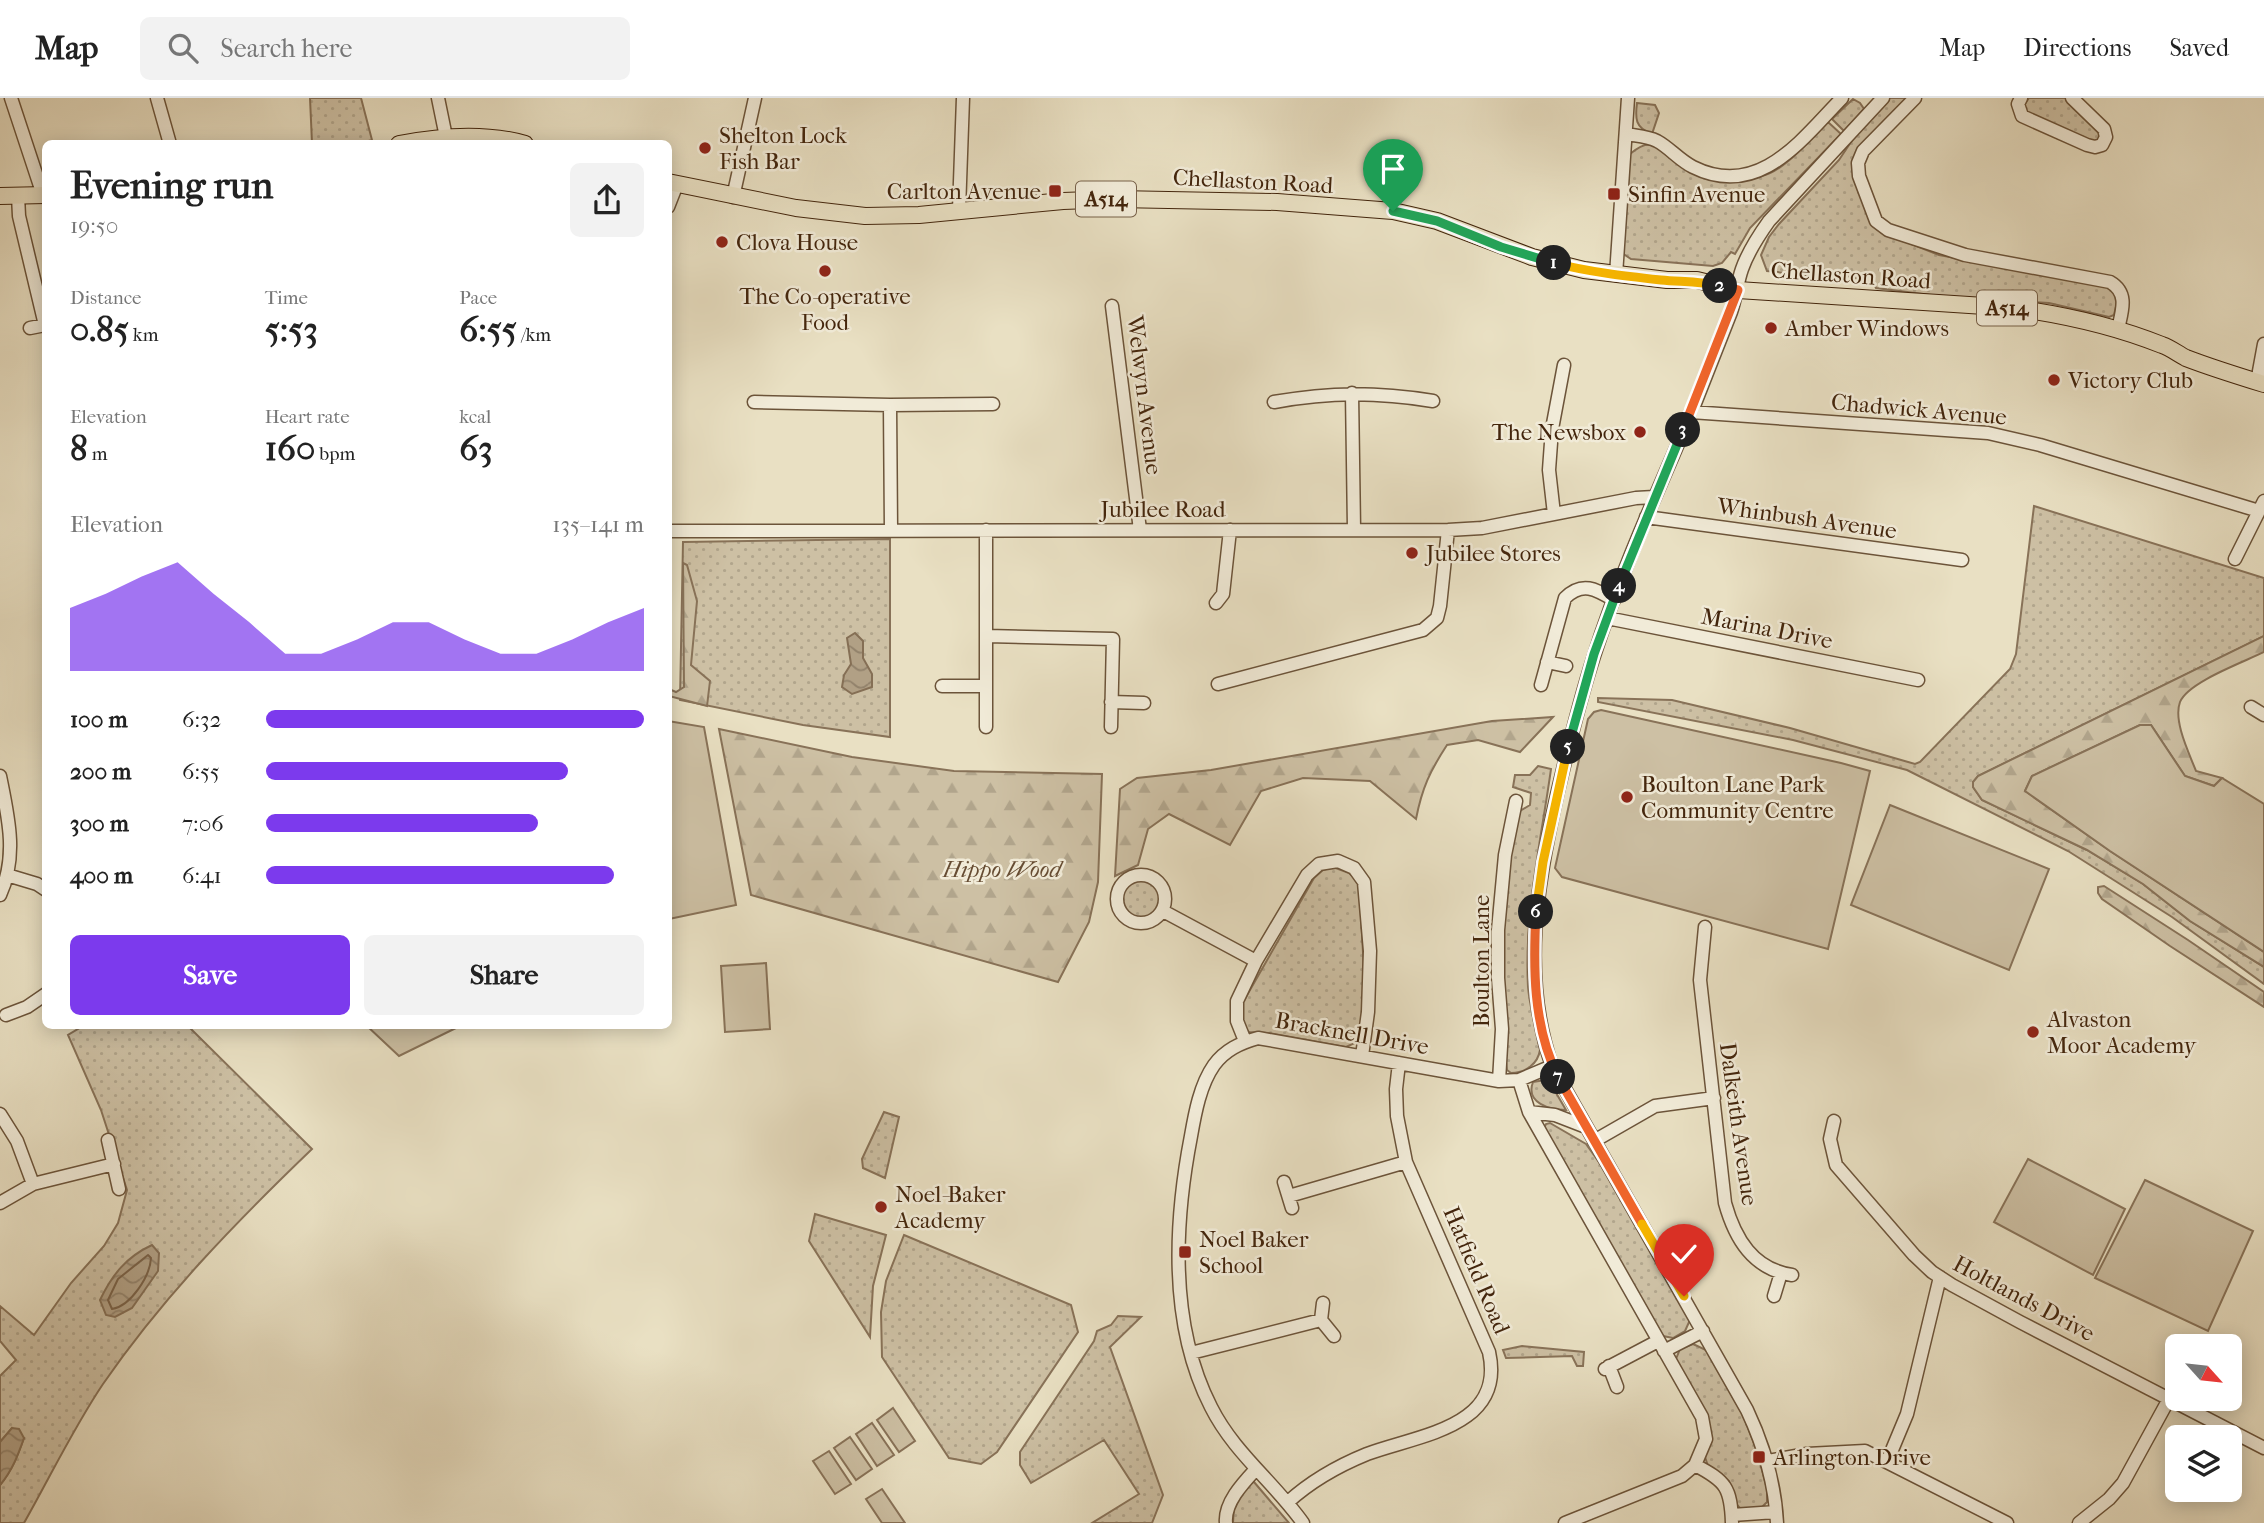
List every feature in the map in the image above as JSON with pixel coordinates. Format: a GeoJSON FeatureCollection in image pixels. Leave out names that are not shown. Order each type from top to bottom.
{"type":"FeatureCollection","features":[{"type":"Feature","properties":{"kind":"main road"},"geometry":{"type":"LineString","coordinates":[[426,140],[446,137],[508,140]]}},
{"type":"Feature","properties":{"kind":"main road","name":"Chellaston Road"},"geometry":{"type":"LineString","coordinates":[[673,183],[733,197],[833,214],[865,216],[959,211],[1063,201],[1146,199],[1277,202],[1393,211],[1437,221],[1538,259],[1616,275],[1697,280],[1738,290],[2014,308],[2059,314],[2119,329],[2165,346],[2184,357],[2260,383]]}},
{"type":"Feature","properties":{"kind":"main road"},"geometry":{"type":"LineString","coordinates":[[0,196],[42,195]]}},
{"type":"Feature","properties":{"kind":"street"},"geometry":{"type":"LineString","coordinates":[[11,98],[42,189]]}},
{"type":"Feature","properties":{"kind":"street"},"geometry":{"type":"LineString","coordinates":[[157,98],[169,140]]}},
{"type":"Feature","properties":{"kind":"street"},"geometry":{"type":"LineString","coordinates":[[438,98],[446,137]]}},
{"type":"Feature","properties":{"kind":"street"},"geometry":{"type":"LineString","coordinates":[[733,197],[755,98]]}},
{"type":"Feature","properties":{"kind":"street"},"geometry":{"type":"LineString","coordinates":[[959,211],[962,98]]}},
{"type":"Feature","properties":{"kind":"street"},"geometry":{"type":"LineString","coordinates":[[1616,275],[1628,98]]}},
{"type":"Feature","properties":{"kind":"street"},"geometry":{"type":"LineString","coordinates":[[1626,134],[1654,140],[1685,162],[1708,173],[1747,173],[1765,168],[1786,156],[1843,98]]}},
{"type":"Feature","properties":{"kind":"street"},"geometry":{"type":"LineString","coordinates":[[1695,1465],[1717,1476],[1726,1486],[1732,1519],[1777,1517],[1768,1461],[1747,1410],[1552,1066],[1539,1021],[1535,982],[1534,941],[1539,886],[1573,726],[1607,618],[1738,290],[1741,270],[1769,221],[1879,103],[1864,98]]}},
{"type":"Feature","properties":{"kind":"street","name":"Chellaston Road"},"geometry":{"type":"LineString","coordinates":[[1915,98],[1863,151],[1857,166],[1876,221],[1901,236],[1965,255],[2110,282],[2122,292],[2124,299],[2119,329]]}},
{"type":"Feature","properties":{"kind":"street"},"geometry":{"type":"LineString","coordinates":[[2021,98],[2018,108],[2025,118],[2087,145],[2102,145],[2106,137],[2104,129],[2072,98]]}},
{"type":"Feature","properties":{"kind":"street"},"geometry":{"type":"LineString","coordinates":[[18,196],[19,216],[42,312]]}},
{"type":"Feature","properties":{"kind":"street","name":"Welwyn Avenue"},"geometry":{"type":"LineString","coordinates":[[1112,306],[1140,530]]}},
{"type":"Feature","properties":{"kind":"street"},"geometry":{"type":"LineString","coordinates":[[30,328],[42,326]]}},
{"type":"Feature","properties":{"kind":"street"},"geometry":{"type":"LineString","coordinates":[[2260,383],[2264,344]]}},
{"type":"Feature","properties":{"kind":"street"},"geometry":{"type":"LineString","coordinates":[[1554,514],[1549,470],[1552,429],[1564,365]]}},
{"type":"Feature","properties":{"kind":"street"},"geometry":{"type":"LineString","coordinates":[[1352,393],[1354,529]]}},
{"type":"Feature","properties":{"kind":"street"},"geometry":{"type":"LineString","coordinates":[[1274,402],[1352,393],[1390,394],[1433,401]]}},
{"type":"Feature","properties":{"kind":"street"},"geometry":{"type":"LineString","coordinates":[[754,402],[993,404]]}},
{"type":"Feature","properties":{"kind":"street"},"geometry":{"type":"LineString","coordinates":[[890,405],[891,530]]}},
{"type":"Feature","properties":{"kind":"street","name":"Chadwick Avenue"},"geometry":{"type":"LineString","coordinates":[[1691,412],[1998,434],[2261,506]]}},
{"type":"Feature","properties":{"kind":"street","name":"Jubilee Road"},"geometry":{"type":"LineString","coordinates":[[672,531],[1448,530],[1482,527],[1636,498],[1654,497]]}},
{"type":"Feature","properties":{"kind":"street"},"geometry":{"type":"LineString","coordinates":[[2235,559],[2261,506]]}},
{"type":"Feature","properties":{"kind":"street","name":"Whinbush Avenue"},"geometry":{"type":"LineString","coordinates":[[1646,516],[1962,561]]}},
{"type":"Feature","properties":{"kind":"street"},"geometry":{"type":"LineString","coordinates":[[986,530],[986,727]]}},
{"type":"Feature","properties":{"kind":"street"},"geometry":{"type":"LineString","coordinates":[[1216,603],[1223,594],[1230,530]]}},
{"type":"Feature","properties":{"kind":"street"},"geometry":{"type":"LineString","coordinates":[[1218,684],[1423,631],[1437,618],[1448,530]]}},
{"type":"Feature","properties":{"kind":"street"},"geometry":{"type":"LineString","coordinates":[[1541,685],[1562,602],[1568,594],[1575,589],[1587,587],[1614,600]]}},
{"type":"Feature","properties":{"kind":"street","name":"Marina Drive"},"geometry":{"type":"LineString","coordinates":[[1607,618],[1918,680]]}},
{"type":"Feature","properties":{"kind":"street"},"geometry":{"type":"LineString","coordinates":[[987,636],[1113,639],[1111,727]]}},
{"type":"Feature","properties":{"kind":"street"},"geometry":{"type":"LineString","coordinates":[[1547,662],[1566,666]]}},
{"type":"Feature","properties":{"kind":"street"},"geometry":{"type":"LineString","coordinates":[[942,686],[986,686]]}},
{"type":"Feature","properties":{"kind":"street"},"geometry":{"type":"LineString","coordinates":[[1111,702],[1144,703]]}},
{"type":"Feature","properties":{"kind":"street"},"geometry":{"type":"LineString","coordinates":[[2251,707],[2264,715]]}},
{"type":"Feature","properties":{"kind":"street"},"geometry":{"type":"LineString","coordinates":[[0,779],[11,845],[8,875],[0,895]]}},
{"type":"Feature","properties":{"kind":"street","name":"Boulton Lane"},"geometry":{"type":"LineString","coordinates":[[1499,1081],[1502,1030],[1497,978],[1498,930],[1506,855],[1516,801]]}},
{"type":"Feature","properties":{"kind":"street"},"geometry":{"type":"LineString","coordinates":[[1245,1041],[1237,1021],[1236,1006],[1256,961],[1298,888],[1313,869],[1325,862],[1343,862],[1362,876],[1366,891],[1369,938],[1368,1001],[1363,1056]]}},
{"type":"Feature","properties":{"kind":"street"},"geometry":{"type":"LineString","coordinates":[[8,875],[42,887]]}},
{"type":"Feature","properties":{"kind":"street"},"geometry":{"type":"LineString","coordinates":[[1135,875],[1151,877],[1160,884],[1165,894],[1163,911],[1160,916],[1147,923],[1131,922],[1122,915],[1117,904],[1121,885],[1135,875]]}},
{"type":"Feature","properties":{"kind":"street"},"geometry":{"type":"LineString","coordinates":[[1163,911],[1256,961]]}},
{"type":"Feature","properties":{"kind":"street","name":"Dalkeith Avenue"},"geometry":{"type":"LineString","coordinates":[[1705,927],[1708,957],[1700,976],[1703,1019],[1725,1203],[1749,1253],[1761,1265],[1787,1274],[1774,1296]]}},
{"type":"Feature","properties":{"kind":"street"},"geometry":{"type":"LineString","coordinates":[[6,1015],[27,1007],[42,997]]}},
{"type":"Feature","properties":{"kind":"street","name":"Bracknell Drive"},"geometry":{"type":"LineString","coordinates":[[1303,1523],[1289,1502],[1233,1443],[1211,1407],[1191,1353],[1181,1306],[1180,1224],[1188,1149],[1195,1115],[1211,1070],[1222,1055],[1245,1041],[1265,1038],[1499,1081],[1519,1080]]}},
{"type":"Feature","properties":{"kind":"street","name":"Hatfield Road"},"geometry":{"type":"LineString","coordinates":[[1289,1502],[1364,1455],[1446,1428],[1466,1418],[1480,1405],[1488,1386],[1489,1352],[1406,1162],[1396,1107],[1399,1063]]}},
{"type":"Feature","properties":{"kind":"street"},"geometry":{"type":"LineString","coordinates":[[1552,1066],[1519,1080],[1530,1112],[1704,1424],[1706,1439],[1695,1465],[1682,1476],[1565,1523]]}},
{"type":"Feature","properties":{"kind":"street"},"geometry":{"type":"LineString","coordinates":[[1594,1141],[1655,1106],[1714,1098]]}},
{"type":"Feature","properties":{"kind":"street"},"geometry":{"type":"LineString","coordinates":[[1530,1112],[1555,1115],[1586,1127]]}},
{"type":"Feature","properties":{"kind":"street"},"geometry":{"type":"LineString","coordinates":[[0,1114],[17,1141],[33,1184]]}},
{"type":"Feature","properties":{"kind":"street","name":"Holtlands Drive"},"geometry":{"type":"LineString","coordinates":[[1834,1121],[1829,1139],[1832,1158],[1836,1164],[1914,1255],[1940,1277],[2165,1397]]}},
{"type":"Feature","properties":{"kind":"street"},"geometry":{"type":"LineString","coordinates":[[108,1140],[119,1189]]}},
{"type":"Feature","properties":{"kind":"street"},"geometry":{"type":"LineString","coordinates":[[1284,1182],[1290,1202],[1406,1162]]}},
{"type":"Feature","properties":{"kind":"street"},"geometry":{"type":"LineString","coordinates":[[0,1203],[33,1184],[114,1164]]}},
{"type":"Feature","properties":{"kind":"street"},"geometry":{"type":"LineString","coordinates":[[1887,1462],[1906,1414],[1940,1277]]}},
{"type":"Feature","properties":{"kind":"street"},"geometry":{"type":"LineString","coordinates":[[1323,1303],[1321,1320],[1334,1336]]}},
{"type":"Feature","properties":{"kind":"street"},"geometry":{"type":"LineString","coordinates":[[1191,1353],[1321,1320]]}},
{"type":"Feature","properties":{"kind":"street"},"geometry":{"type":"LineString","coordinates":[[1618,1387],[1607,1368],[1703,1331]]}},
{"type":"Feature","properties":{"kind":"street"},"geometry":{"type":"LineString","coordinates":[[2079,1523],[2109,1499],[2123,1483],[2165,1406]]}},
{"type":"Feature","properties":{"kind":"street","name":"Holtlands Drive"},"geometry":{"type":"LineString","coordinates":[[2192,1411],[2264,1448]]}},
{"type":"Feature","properties":{"kind":"street"},"geometry":{"type":"LineString","coordinates":[[1768,1461],[1807,1454],[1860,1450],[2007,1523]]}},
{"type":"Feature","properties":{"kind":"street"},"geometry":{"type":"LineString","coordinates":[[1226,1523],[1228,1508],[1244,1482],[1256,1469]]}},
{"type":"Feature","properties":{"kind":"green space"},"geometry":{"type":"Polygon","coordinates":[[[310,98],[361,98],[372,140],[312,140],[310,98]]]}},
{"type":"Feature","properties":{"kind":"green space"},"geometry":{"type":"Polygon","coordinates":[[[1890,98],[1908,98],[1856,153],[1886,234],[1939,255],[2110,286],[2118,298],[2114,315],[2109,317],[2049,303],[1954,298],[1876,288],[1873,282],[1833,273],[1805,275],[1767,271],[1761,255],[1769,237],[1839,160],[1861,127],[1890,98]]]}},
{"type":"Feature","properties":{"kind":"green space"},"geometry":{"type":"Polygon","coordinates":[[[2029,98],[2067,98],[2102,136],[2096,143],[2024,112],[2024,105],[2029,98]]]}},
{"type":"Feature","properties":{"kind":"green space"},"geometry":{"type":"Polygon","coordinates":[[[1853,99],[1864,109],[1844,131],[1832,119],[1853,99]]]}},
{"type":"Feature","properties":{"kind":"green space"},"geometry":{"type":"Polygon","coordinates":[[[1637,103],[1655,105],[1659,113],[1652,134],[1642,129],[1637,122],[1637,103]]]}},
{"type":"Feature","properties":{"kind":"green space"},"geometry":{"type":"Polygon","coordinates":[[[1828,122],[1841,134],[1750,228],[1735,254],[1731,252],[1722,263],[1713,266],[1631,259],[1622,253],[1630,154],[1640,147],[1654,145],[1685,166],[1761,176],[1788,162],[1828,122]]]}},
{"type":"Feature","properties":{"kind":"green space"},"geometry":{"type":"Polygon","coordinates":[[[2034,506],[2264,578],[2264,636],[1978,776],[1973,787],[1982,800],[2087,850],[2143,884],[2190,921],[2264,967],[2264,984],[2172,917],[2068,851],[1907,770],[1793,740],[1598,702],[1598,698],[1672,700],[1790,728],[1915,764],[1920,762],[2010,669],[2016,654],[2034,506]]]}},
{"type":"Feature","properties":{"kind":"green space"},"geometry":{"type":"Polygon","coordinates":[[[890,539],[890,737],[803,725],[680,700],[683,542],[890,539]]]}},
{"type":"Feature","properties":{"kind":"green space"},"geometry":{"type":"Polygon","coordinates":[[[683,563],[687,565],[697,601],[691,665],[710,681],[707,706],[672,697],[672,690],[676,692],[684,687],[683,563]]]}},
{"type":"Feature","properties":{"kind":"green space"},"geometry":{"type":"Polygon","coordinates":[[[2264,636],[2264,652],[2205,680],[2180,702],[2180,727],[2196,771],[2222,778],[2214,786],[2185,776],[2151,725],[2140,725],[2032,776],[2025,791],[2110,851],[2264,952],[2264,967],[2190,921],[2143,884],[2087,850],[1982,800],[1973,787],[1973,782],[1978,776],[2264,636]]]}},
{"type":"Feature","properties":{"kind":"green space"},"geometry":{"type":"Polygon","coordinates":[[[1601,710],[1870,771],[1828,949],[1562,877],[1555,868],[1588,719],[1594,712],[1601,710]]]}},
{"type":"Feature","properties":{"kind":"green space"},"geometry":{"type":"Polygon","coordinates":[[[1553,717],[1520,752],[1478,740],[1447,745],[1427,780],[1416,819],[1370,781],[1303,778],[1261,791],[1230,845],[1169,814],[1148,829],[1138,865],[1115,876],[1120,789],[1137,778],[1211,770],[1492,721],[1553,717]]]}},
{"type":"Feature","properties":{"kind":"green space"},"geometry":{"type":"Polygon","coordinates":[[[672,722],[704,727],[736,905],[672,918],[672,722]]]}},
{"type":"Feature","properties":{"kind":"green space"},"geometry":{"type":"Polygon","coordinates":[[[2140,725],[2151,725],[2185,776],[2214,786],[2222,778],[2264,804],[2264,952],[2110,851],[2025,791],[2032,776],[2140,725]]]}},
{"type":"Feature","properties":{"kind":"green space","name":"Hippo Wood"},"geometry":{"type":"Polygon","coordinates":[[[719,729],[852,757],[954,771],[1102,774],[1098,882],[1089,922],[1058,982],[751,895],[719,729]]]}},
{"type":"Feature","properties":{"kind":"green space"},"geometry":{"type":"Polygon","coordinates":[[[1538,766],[1551,769],[1528,932],[1528,987],[1540,1050],[1530,1067],[1511,1073],[1507,1070],[1505,1054],[1501,952],[1510,852],[1520,811],[1530,805],[1531,793],[1513,787],[1515,775],[1530,775],[1538,766]]]}},
{"type":"Feature","properties":{"kind":"green space"},"geometry":{"type":"Polygon","coordinates":[[[1890,805],[2049,869],[2009,970],[1851,905],[1890,805]]]}},
{"type":"Feature","properties":{"kind":"green space"},"geometry":{"type":"Polygon","coordinates":[[[1333,867],[1349,873],[1359,882],[1364,970],[1361,1033],[1357,1042],[1346,1047],[1249,1032],[1244,1028],[1240,1012],[1242,1004],[1314,878],[1323,870],[1333,867]]]}},
{"type":"Feature","properties":{"kind":"green space"},"geometry":{"type":"Polygon","coordinates":[[[1141,879],[1149,880],[1155,885],[1160,891],[1160,907],[1155,913],[1149,918],[1141,919],[1133,918],[1127,913],[1122,907],[1121,899],[1122,891],[1127,885],[1133,880],[1141,879]]]}},
{"type":"Feature","properties":{"kind":"green space"},"geometry":{"type":"Polygon","coordinates":[[[2104,886],[2264,992],[2264,1007],[2102,899],[2098,887],[2104,886]]]}},
{"type":"Feature","properties":{"kind":"green space"},"geometry":{"type":"Polygon","coordinates":[[[766,963],[770,1029],[725,1032],[721,966],[766,963]]]}},
{"type":"Feature","properties":{"kind":"green space"},"geometry":{"type":"Polygon","coordinates":[[[78,1029],[191,1029],[312,1149],[202,1261],[126,1352],[82,1417],[24,1523],[0,1523],[0,1485],[17,1457],[24,1438],[12,1428],[0,1442],[0,1376],[16,1360],[0,1341],[0,1306],[34,1335],[71,1283],[104,1246],[118,1223],[127,1190],[101,1110],[68,1035],[78,1029]]]}},
{"type":"Feature","properties":{"kind":"green space"},"geometry":{"type":"Polygon","coordinates":[[[370,1029],[454,1029],[399,1056],[370,1029]]]}},
{"type":"Feature","properties":{"kind":"green space"},"geometry":{"type":"Polygon","coordinates":[[[1545,1080],[1552,1086],[1566,1110],[1546,1107],[1536,1100],[1531,1089],[1533,1082],[1545,1080]]]}},
{"type":"Feature","properties":{"kind":"green space"},"geometry":{"type":"Polygon","coordinates":[[[884,1112],[899,1117],[885,1178],[863,1168],[862,1159],[884,1112]]]}},
{"type":"Feature","properties":{"kind":"green space"},"geometry":{"type":"Polygon","coordinates":[[[1550,1123],[1586,1144],[1601,1165],[1690,1320],[1685,1331],[1673,1338],[1663,1336],[1543,1130],[1546,1124],[1550,1123]]]}},
{"type":"Feature","properties":{"kind":"green space"},"geometry":{"type":"Polygon","coordinates":[[[2028,1159],[2125,1209],[2093,1275],[1994,1222],[2028,1159]]]}},
{"type":"Feature","properties":{"kind":"green space"},"geometry":{"type":"Polygon","coordinates":[[[2145,1180],[2253,1231],[2208,1331],[2095,1278],[2145,1180]]]}},
{"type":"Feature","properties":{"kind":"green space"},"geometry":{"type":"Polygon","coordinates":[[[815,1214],[886,1235],[873,1286],[870,1337],[809,1241],[815,1214]]]}},
{"type":"Feature","properties":{"kind":"green space"},"geometry":{"type":"Polygon","coordinates":[[[904,1235],[1071,1305],[1078,1332],[997,1452],[981,1464],[949,1458],[882,1357],[881,1312],[886,1281],[904,1235]]]}},
{"type":"Feature","properties":{"kind":"green space"},"geometry":{"type":"Polygon","coordinates":[[[1118,1316],[1141,1317],[1110,1347],[1163,1495],[1152,1523],[1092,1523],[1139,1494],[1104,1440],[1031,1483],[1020,1465],[1020,1452],[1094,1341],[1097,1331],[1111,1325],[1118,1316]]]}},
{"type":"Feature","properties":{"kind":"green space"},"geometry":{"type":"Polygon","coordinates":[[[1693,1344],[1706,1350],[1743,1415],[1757,1451],[1767,1489],[1767,1502],[1761,1508],[1740,1508],[1736,1504],[1729,1481],[1708,1466],[1705,1457],[1708,1446],[1676,1359],[1680,1349],[1693,1344]]]}},
{"type":"Feature","properties":{"kind":"green space"},"geometry":{"type":"Polygon","coordinates":[[[1522,1346],[1584,1352],[1583,1366],[1577,1366],[1572,1356],[1506,1358],[1503,1350],[1522,1346]]]}},
{"type":"Feature","properties":{"kind":"green space"},"geometry":{"type":"Polygon","coordinates":[[[893,1408],[915,1441],[899,1452],[877,1420],[893,1408]]]}},
{"type":"Feature","properties":{"kind":"green space"},"geometry":{"type":"Polygon","coordinates":[[[872,1423],[894,1455],[877,1466],[856,1434],[872,1423]]]}},
{"type":"Feature","properties":{"kind":"green space"},"geometry":{"type":"Polygon","coordinates":[[[850,1437],[872,1469],[856,1480],[834,1448],[850,1437]]]}},
{"type":"Feature","properties":{"kind":"green space"},"geometry":{"type":"Polygon","coordinates":[[[829,1451],[851,1484],[835,1494],[813,1461],[829,1451]]]}},
{"type":"Feature","properties":{"kind":"green space"},"geometry":{"type":"Polygon","coordinates":[[[1254,1482],[1289,1523],[1233,1523],[1234,1506],[1249,1483],[1254,1482]]]}},
{"type":"Feature","properties":{"kind":"green space"},"geometry":{"type":"Polygon","coordinates":[[[882,1489],[905,1523],[882,1523],[866,1499],[882,1489]]]}},
{"type":"Feature","properties":{"kind":"water"},"geometry":{"type":"Polygon","coordinates":[[[855,633],[863,641],[863,658],[872,674],[872,687],[852,694],[842,687],[844,675],[851,664],[847,638],[855,633]]]}},
{"type":"Feature","properties":{"kind":"water"},"geometry":{"type":"Polygon","coordinates":[[[152,1245],[159,1253],[158,1271],[132,1308],[115,1317],[106,1315],[100,1300],[110,1283],[127,1261],[152,1245]]]}},
{"type":"Feature","properties":{"kind":"water"},"geometry":{"type":"Polygon","coordinates":[[[12,1428],[19,1429],[24,1438],[17,1457],[0,1485],[0,1442],[12,1428]]]}},
{"type":"Feature","properties":{"kind":"place","name":"Shelton Lock Fish Bar"},"geometry":{"type":"Point","coordinates":[705,148]}},
{"type":"Feature","properties":{"kind":"place","name":"Carlton Avenue"},"geometry":{"type":"Point","coordinates":[1055,191]}},
{"type":"Feature","properties":{"kind":"place","name":"Sinfin Avenue"},"geometry":{"type":"Point","coordinates":[1614,194]}},
{"type":"Feature","properties":{"kind":"place","name":"Clova House"},"geometry":{"type":"Point","coordinates":[722,242]}},
{"type":"Feature","properties":{"kind":"place","name":"The Co-operative Food"},"geometry":{"type":"Point","coordinates":[825,271]}},
{"type":"Feature","properties":{"kind":"place","name":"Amber Windows"},"geometry":{"type":"Point","coordinates":[1771,328]}},
{"type":"Feature","properties":{"kind":"place","name":"Victory Club"},"geometry":{"type":"Point","coordinates":[2054,380]}},
{"type":"Feature","properties":{"kind":"place","name":"The Newsbox"},"geometry":{"type":"Point","coordinates":[1640,432]}},
{"type":"Feature","properties":{"kind":"place","name":"Jubilee Stores"},"geometry":{"type":"Point","coordinates":[1412,553]}},
{"type":"Feature","properties":{"kind":"place","name":"Boulton Lane Park Community Centre"},"geometry":{"type":"Point","coordinates":[1627,797]}},
{"type":"Feature","properties":{"kind":"place","name":"Alvaston Moor Academy"},"geometry":{"type":"Point","coordinates":[2033,1032]}},
{"type":"Feature","properties":{"kind":"place","name":"Noel-Baker Academy"},"geometry":{"type":"Point","coordinates":[881,1207]}},
{"type":"Feature","properties":{"kind":"place","name":"Noel Baker School"},"geometry":{"type":"Point","coordinates":[1185,1252]}},
{"type":"Feature","properties":{"kind":"place","name":"Arlington Drive"},"geometry":{"type":"Point","coordinates":[1759,1457]}},
{"type":"Feature","properties":{"kind":"route"},"geometry":{"type":"LineString","coordinates":[[1393,211],[1437,221],[1487,242],[1584,270],[1667,280],[1697,280],[1738,290],[1691,412],[1646,516],[1594,654],[1573,726],[1552,819],[1539,886],[1534,941],[1539,1018],[1552,1066],[1684,1296]]}}]}
